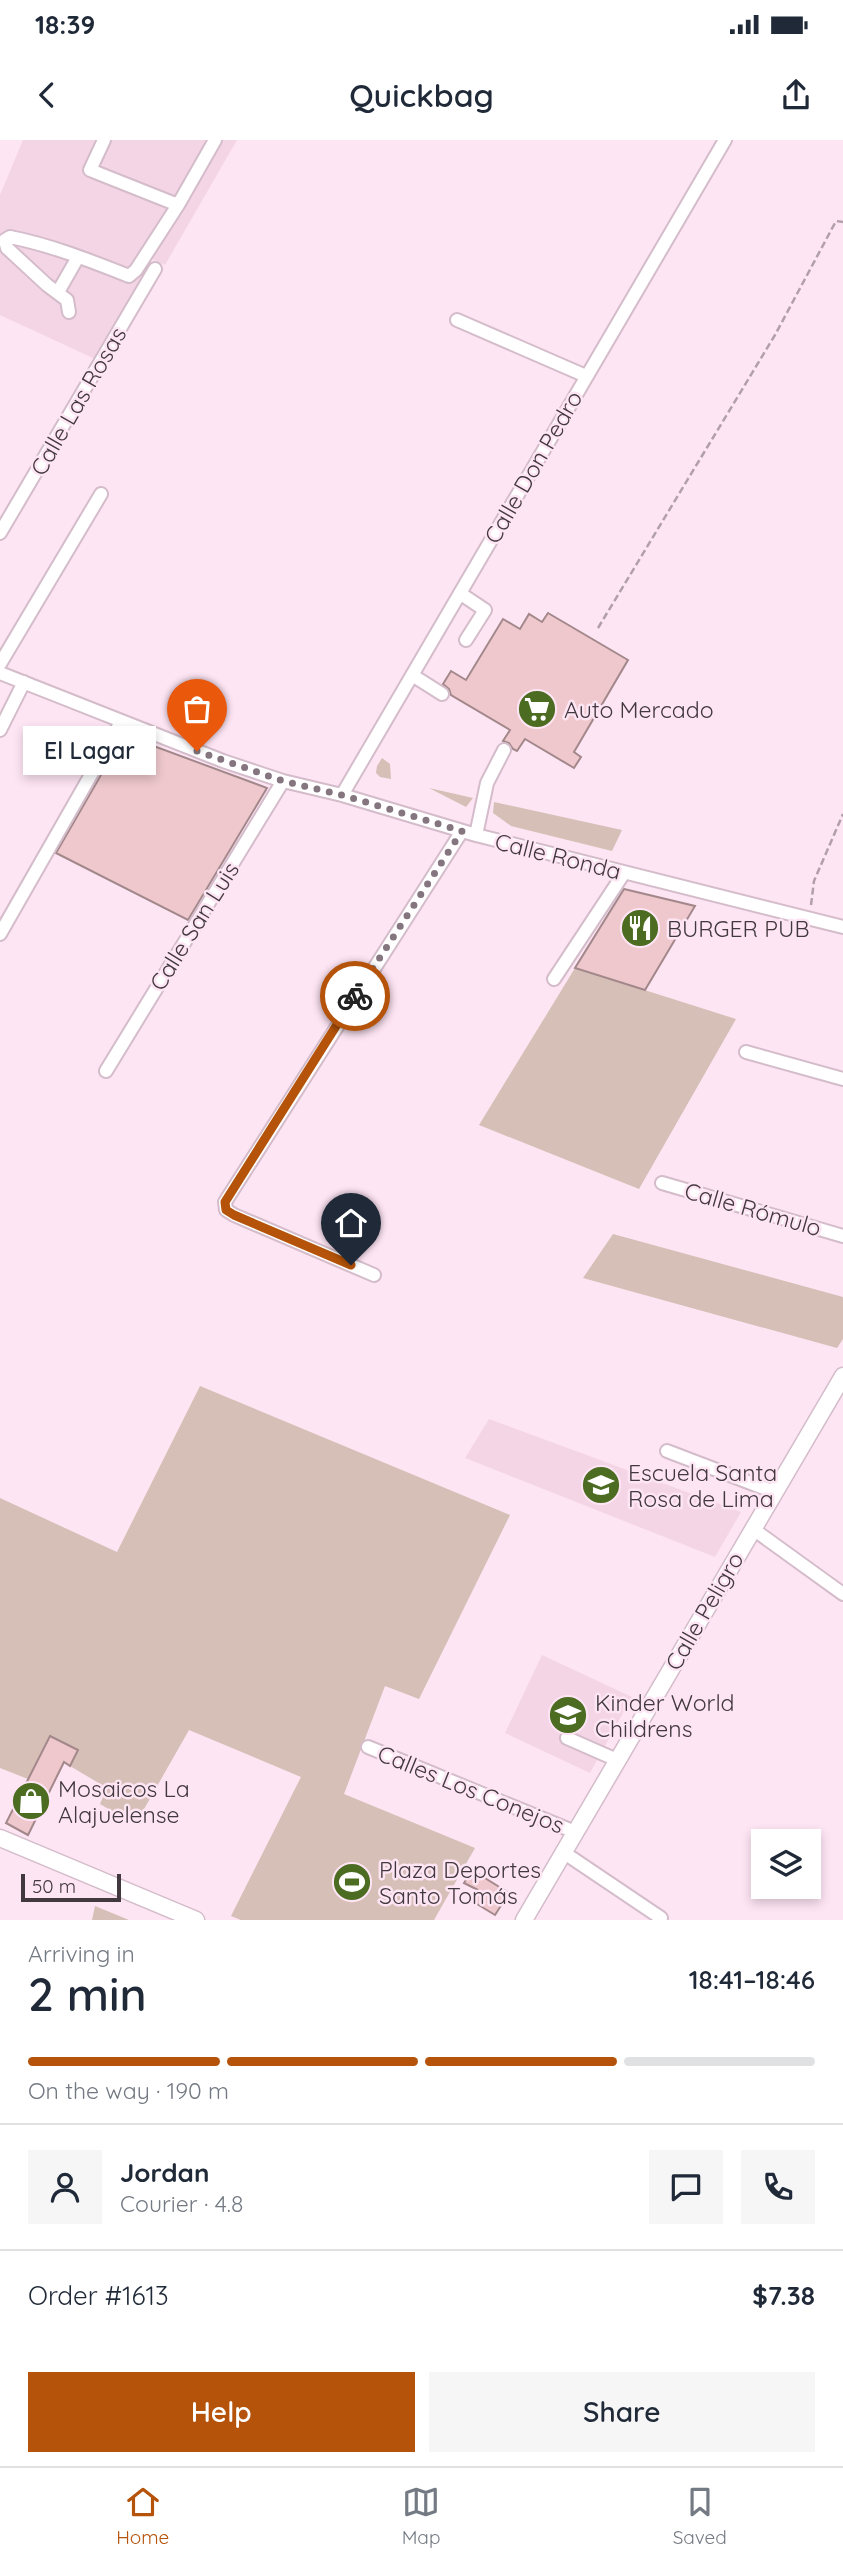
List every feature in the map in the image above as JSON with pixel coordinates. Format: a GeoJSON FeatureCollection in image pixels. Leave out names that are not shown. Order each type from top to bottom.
{"type":"FeatureCollection","features":[{"type":"Feature","properties":{"kind":"main road","name":"Calle Peligro"},"geometry":{"type":"LineString","coordinates":[[524,1920],[843,1376]]}},
{"type":"Feature","properties":{"kind":"main road"},"geometry":{"type":"LineString","coordinates":[[0,1838],[177,1916],[196,1920]]}},
{"type":"Feature","properties":{"kind":"street"},"geometry":{"type":"LineString","coordinates":[[104,140],[90,170],[178,205]]}},
{"type":"Feature","properties":{"kind":"street"},"geometry":{"type":"LineString","coordinates":[[69,312],[67,300],[6,248],[5,240],[10,237],[23,239],[129,276],[136,270],[178,205],[215,140]]}},
{"type":"Feature","properties":{"kind":"street","name":"Calle Don Pedro"},"geometry":{"type":"LineString","coordinates":[[342,795],[725,140]]}},
{"type":"Feature","properties":{"kind":"street"},"geometry":{"type":"LineString","coordinates":[[58,292],[78,257]]}},
{"type":"Feature","properties":{"kind":"street","name":"Calle Las Rosas"},"geometry":{"type":"LineString","coordinates":[[0,533],[155,269]]}},
{"type":"Feature","properties":{"kind":"street"},"geometry":{"type":"LineString","coordinates":[[457,320],[586,376]]}},
{"type":"Feature","properties":{"kind":"street"},"geometry":{"type":"LineString","coordinates":[[0,664],[101,494]]}},
{"type":"Feature","properties":{"kind":"street"},"geometry":{"type":"LineString","coordinates":[[461,594],[485,610],[466,640]]}},
{"type":"Feature","properties":{"kind":"street","name":"Calle Ronda"},"geometry":{"type":"LineString","coordinates":[[0,673],[121,722],[283,781],[342,795],[476,835],[843,927]]}},
{"type":"Feature","properties":{"kind":"street"},"geometry":{"type":"LineString","coordinates":[[412,675],[442,694]]}},
{"type":"Feature","properties":{"kind":"street"},"geometry":{"type":"LineString","coordinates":[[0,730],[24,682]]}},
{"type":"Feature","properties":{"kind":"street"},"geometry":{"type":"LineString","coordinates":[[0,934],[121,722]]}},
{"type":"Feature","properties":{"kind":"street"},"geometry":{"type":"LineString","coordinates":[[476,835],[487,783],[504,750]]}},
{"type":"Feature","properties":{"kind":"street","name":"Calle San Luis"},"geometry":{"type":"LineString","coordinates":[[106,1070],[283,781]]}},
{"type":"Feature","properties":{"kind":"street"},"geometry":{"type":"LineString","coordinates":[[374,1275],[234,1215],[226,1210],[225,1202],[462,831]]}},
{"type":"Feature","properties":{"kind":"street"},"geometry":{"type":"LineString","coordinates":[[554,979],[624,873]]}},
{"type":"Feature","properties":{"kind":"street"},"geometry":{"type":"LineString","coordinates":[[746,1052],[843,1079]]}},
{"type":"Feature","properties":{"kind":"street","name":"Calle Rómulo"},"geometry":{"type":"LineString","coordinates":[[662,1183],[843,1236]]}},
{"type":"Feature","properties":{"kind":"street"},"geometry":{"type":"LineString","coordinates":[[667,1451],[774,1492]]}},
{"type":"Feature","properties":{"kind":"street"},"geometry":{"type":"LineString","coordinates":[[753,1529],[843,1594]]}},
{"type":"Feature","properties":{"kind":"street"},"geometry":{"type":"LineString","coordinates":[[567,1738],[617,1760]]}},
{"type":"Feature","properties":{"kind":"street","name":"Calles Los Conejos"},"geometry":{"type":"LineString","coordinates":[[368,1747],[575,1832]]}},
{"type":"Feature","properties":{"kind":"street"},"geometry":{"type":"LineString","coordinates":[[563,1852],[661,1917]]}},
{"type":"Feature","properties":{"kind":"path"},"geometry":{"type":"LineString","coordinates":[[598,628],[775,335],[836,221],[843,222]]}},
{"type":"Feature","properties":{"kind":"path"},"geometry":{"type":"LineString","coordinates":[[810,919],[814,881],[843,814]]}},
{"type":"Feature","properties":{"kind":"shaded area"},"geometry":{"type":"Polygon","coordinates":[[[23,140],[237,140],[165,265],[152,259],[95,359],[0,315],[0,195],[23,140]]]}},
{"type":"Feature","properties":{"kind":"shaded area"},"geometry":{"type":"Polygon","coordinates":[[[382,758],[390,764],[391,779],[380,777],[376,773],[382,758]]]}},
{"type":"Feature","properties":{"kind":"shaded area"},"geometry":{"type":"Polygon","coordinates":[[[429,788],[473,798],[466,807],[429,788]]]}},
{"type":"Feature","properties":{"kind":"shaded area"},"geometry":{"type":"Polygon","coordinates":[[[494,802],[622,830],[612,851],[511,826],[493,813],[494,802]]]}},
{"type":"Feature","properties":{"kind":"shaded area"},"geometry":{"type":"Polygon","coordinates":[[[575,968],[736,1019],[639,1189],[479,1125],[575,968]]]}},
{"type":"Feature","properties":{"kind":"shaded area"},"geometry":{"type":"Polygon","coordinates":[[[613,1234],[843,1297],[843,1339],[837,1348],[583,1278],[613,1234]]]}},
{"type":"Feature","properties":{"kind":"shaded area"},"geometry":{"type":"Polygon","coordinates":[[[200,1386],[510,1515],[419,1699],[385,1686],[344,1794],[475,1848],[434,1920],[241,1920],[231,1916],[301,1777],[189,1730],[135,1825],[100,1804],[107,1788],[70,1766],[78,1750],[50,1736],[28,1779],[0,1768],[0,1498],[117,1552],[200,1386]]]}},
{"type":"Feature","properties":{"kind":"shaded area","name":"Escuela Santa Rosa de Lima"},"geometry":{"type":"Polygon","coordinates":[[[489,1419],[741,1512],[715,1557],[465,1458],[489,1419]]]}},
{"type":"Feature","properties":{"kind":"shaded area","name":"Kinder World Childrens"},"geometry":{"type":"Polygon","coordinates":[[[542,1655],[632,1697],[590,1773],[505,1733],[542,1655]]]}},
{"type":"Feature","properties":{"kind":"shaded area"},"geometry":{"type":"Polygon","coordinates":[[[95,1906],[129,1920],[92,1920],[95,1906]]]}},
{"type":"Feature","properties":{"kind":"building","name":"Auto Mercado"},"geometry":{"type":"Polygon","coordinates":[[[548,613],[628,660],[574,752],[581,757],[574,768],[525,739],[517,751],[513,749],[509,743],[503,741],[510,730],[451,695],[443,684],[451,671],[466,680],[503,619],[520,629],[529,614],[542,622],[548,613]]]}},
{"type":"Feature","properties":{"kind":"building"},"geometry":{"type":"Polygon","coordinates":[[[124,735],[267,788],[188,920],[56,853],[124,735]]]}},
{"type":"Feature","properties":{"kind":"building","name":"BURGER PUB"},"geometry":{"type":"Polygon","coordinates":[[[624,889],[695,906],[645,990],[575,968],[624,889]]]}},
{"type":"Feature","properties":{"kind":"building","name":"Mosaicos La Alajuelense"},"geometry":{"type":"Polygon","coordinates":[[[50,1736],[78,1750],[70,1766],[64,1762],[28,1835],[6,1823],[50,1736]]]}},
{"type":"Feature","properties":{"kind":"building"},"geometry":{"type":"Polygon","coordinates":[[[472,1870],[509,1893],[495,1915],[472,1901],[478,1890],[464,1883],[472,1870]]]}},
{"type":"Feature","properties":{"kind":"way so far"},"geometry":{"type":"LineString","coordinates":[[197,751],[283,781],[342,795],[462,831],[355,996]]}},
{"type":"Feature","properties":{"kind":"place","name":"Auto Mercado"},"geometry":{"type":"Point","coordinates":[537,709]}},
{"type":"Feature","properties":{"kind":"place","name":"El Lagar"},"geometry":{"type":"Point","coordinates":[197,751]}},
{"type":"Feature","properties":{"kind":"place","name":"BURGER PUB"},"geometry":{"type":"Point","coordinates":[640,928]}},
{"type":"Feature","properties":{"kind":"place","name":"Escuela Santa Rosa de Lima"},"geometry":{"type":"Point","coordinates":[601,1485]}},
{"type":"Feature","properties":{"kind":"place","name":"Kinder World Childrens"},"geometry":{"type":"Point","coordinates":[568,1715]}},
{"type":"Feature","properties":{"kind":"place","name":"Mosaicos La Alajuelense"},"geometry":{"type":"Point","coordinates":[31,1801]}},
{"type":"Feature","properties":{"kind":"place","name":"Plaza Deportes Santo Tomás"},"geometry":{"type":"Point","coordinates":[352,1882]}},
{"type":"Feature","properties":{"kind":"route"},"geometry":{"type":"LineString","coordinates":[[351,1265],[234,1215],[226,1210],[225,1202],[355,996]]}}]}
